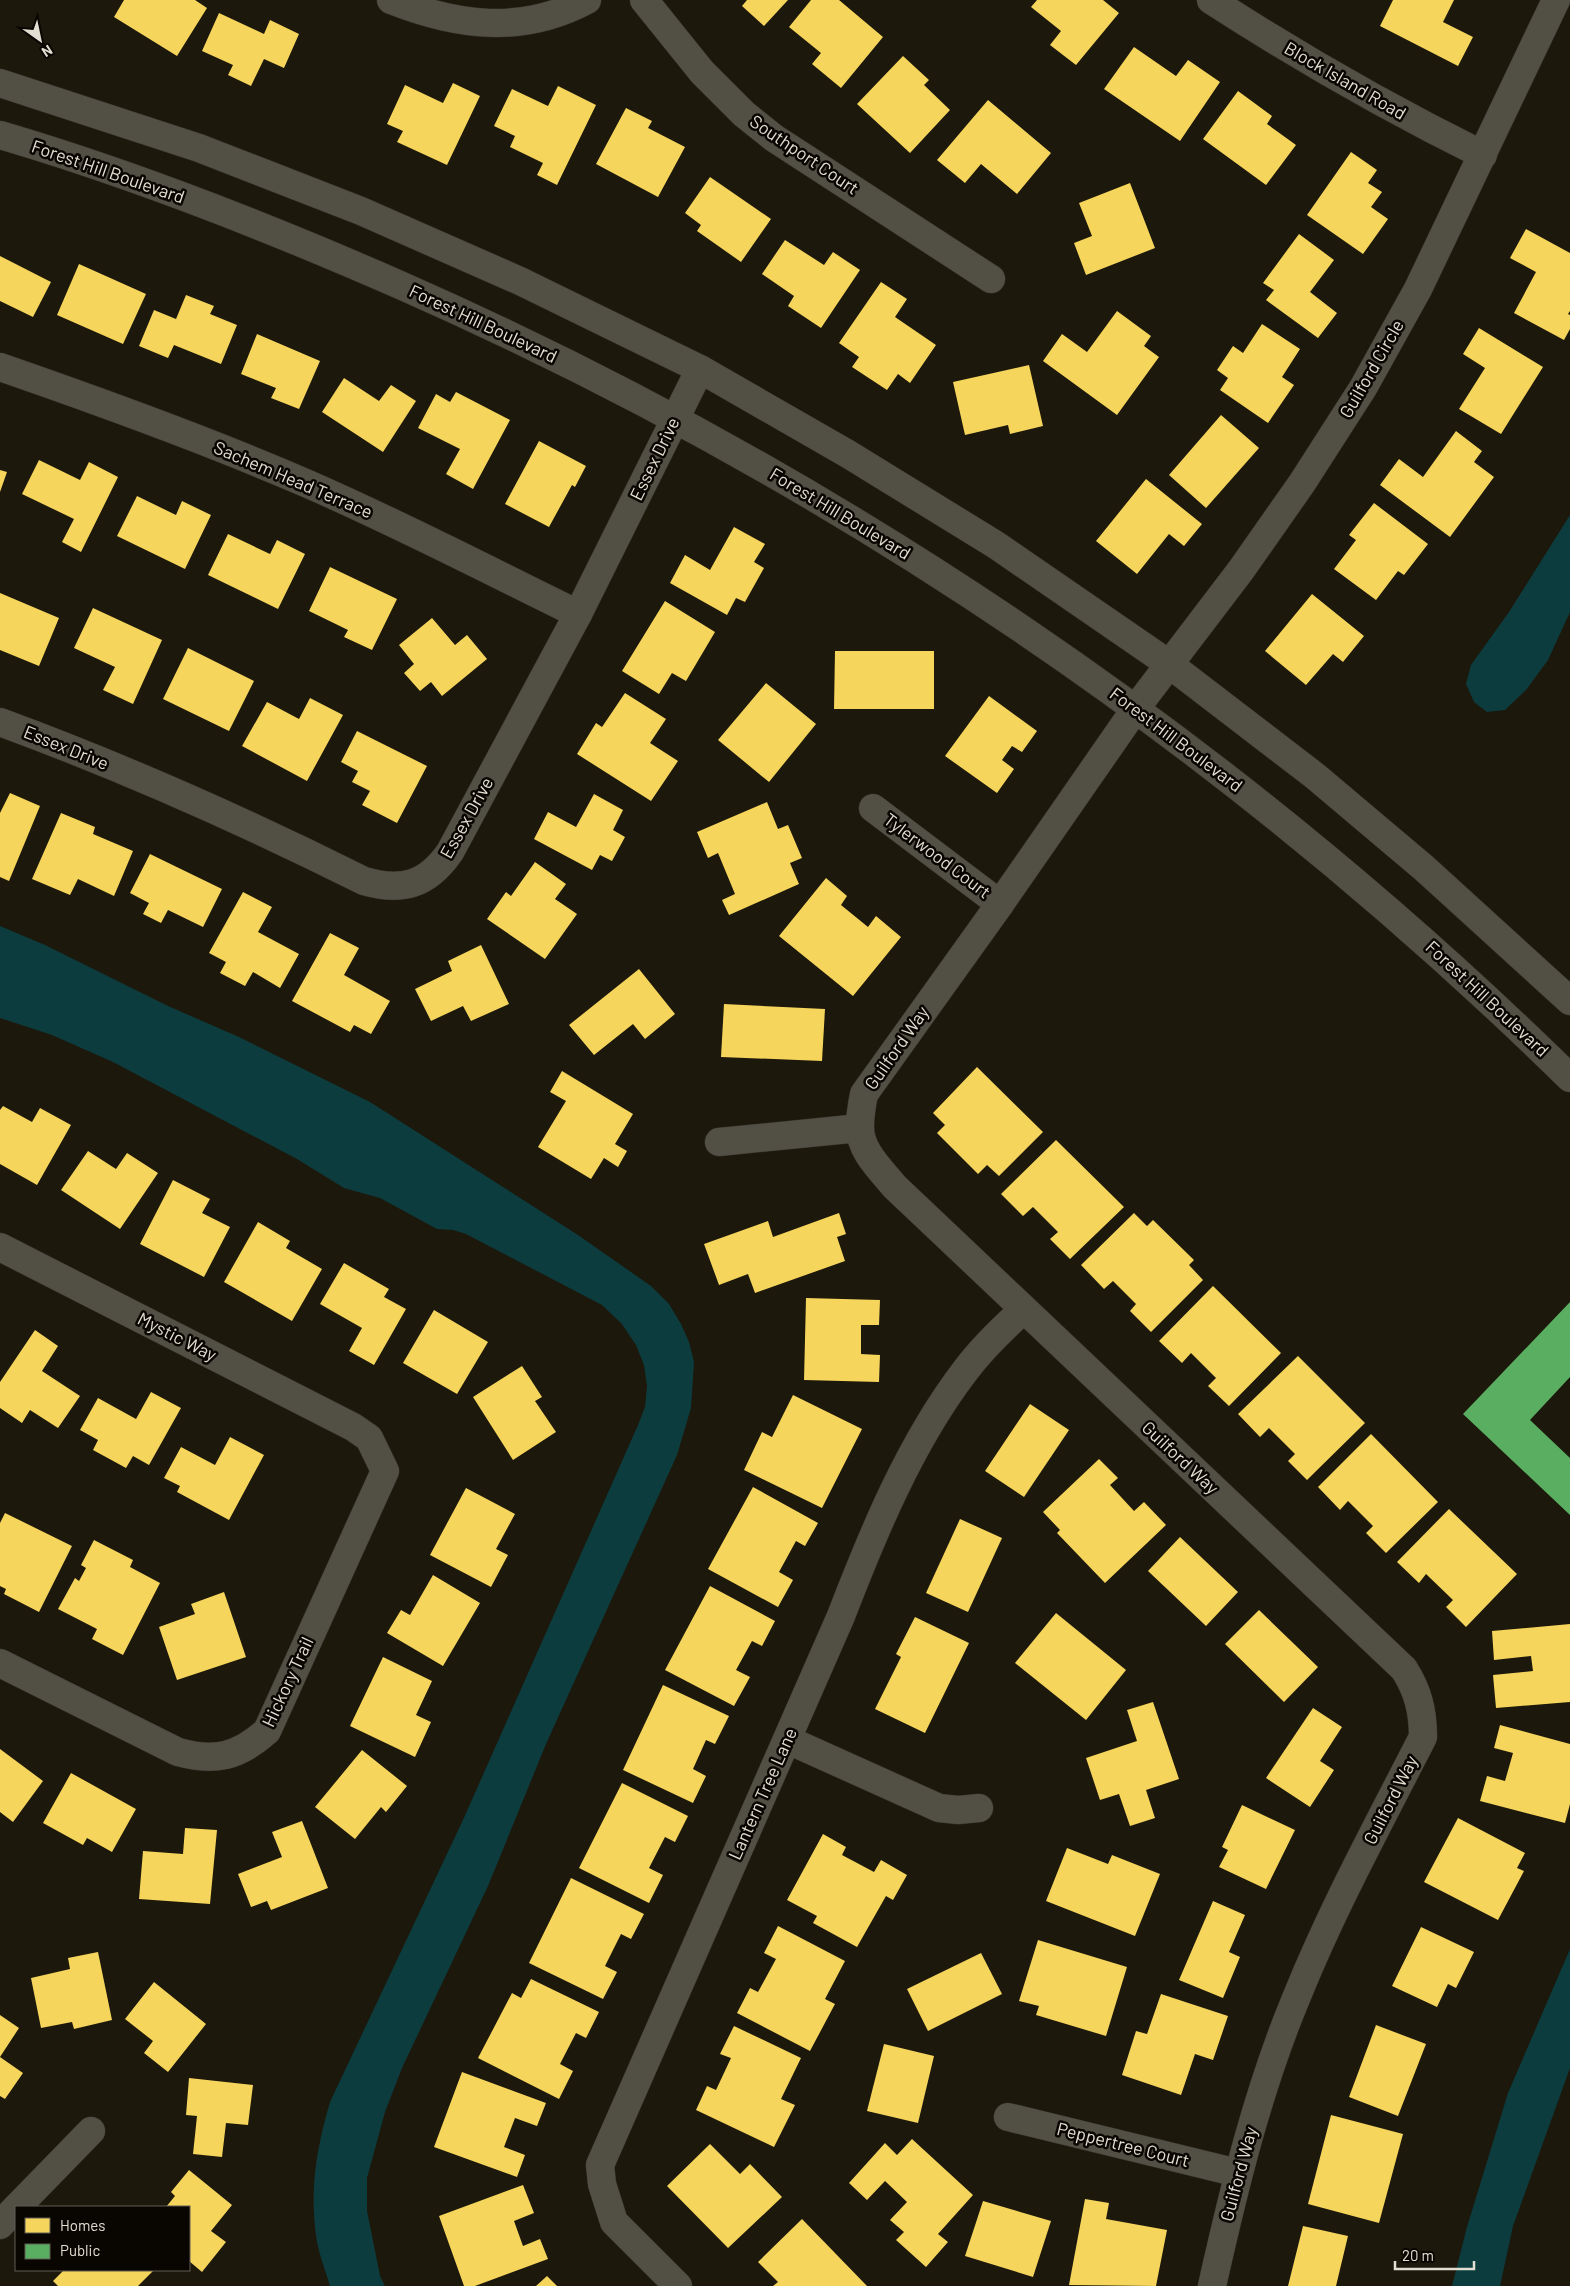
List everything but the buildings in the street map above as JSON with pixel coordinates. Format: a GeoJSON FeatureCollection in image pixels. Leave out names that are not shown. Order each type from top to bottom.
{"type":"FeatureCollection","features":[{"type":"Feature","properties":{"kind":"street"},"geometry":{"type":"LineString","coordinates":[[391,0],[453,20],[489,23],[525,21],[543,17],[587,0]]}},
{"type":"Feature","properties":{"kind":"street","name":"Southport Court"},"geometry":{"type":"LineString","coordinates":[[644,0],[702,72],[744,114],[774,138],[991,279]]}},
{"type":"Feature","properties":{"kind":"street","name":"Block Island Road"},"geometry":{"type":"LineString","coordinates":[[1211,0],[1286,49],[1369,96],[1483,155]]}},
{"type":"Feature","properties":{"kind":"street","name":"Guilford Circle"},"geometry":{"type":"LineString","coordinates":[[1136,708],[1241,570],[1291,499],[1363,388],[1418,289],[1556,0]]}},
{"type":"Feature","properties":{"kind":"street"},"geometry":{"type":"LineString","coordinates":[[0,83],[52,98],[199,148],[361,211],[520,281],[700,368],[848,454],[996,546],[1169,664],[1315,776],[1424,868],[1570,1002]]}},
{"type":"Feature","properties":{"kind":"street","name":"Forest Hill Boulevard"},"geometry":{"type":"LineString","coordinates":[[0,135],[164,190],[326,253],[485,323],[675,418],[813,495],[961,587],[1136,708],[1280,818],[1389,909],[1504,1013],[1570,1078]]}},
{"type":"Feature","properties":{"kind":"street","name":"Sachem Head Terrace"},"geometry":{"type":"LineString","coordinates":[[0,367],[152,420],[308,484],[444,547],[578,614]]}},
{"type":"Feature","properties":{"kind":"street","name":"Essex Drive"},"geometry":{"type":"LineString","coordinates":[[0,722],[185,796],[364,881],[383,887],[404,886],[422,880],[439,868],[450,852],[578,614],[700,368]]}},
{"type":"Feature","properties":{"kind":"street","name":"Guilford Way"},"geometry":{"type":"LineString","coordinates":[[1136,708],[1000,904],[864,1094],[860,1128],[864,1146],[873,1162],[895,1187],[1404,1669],[1414,1685],[1420,1701],[1423,1737],[1336,1906],[1300,1988],[1262,2090],[1238,2173],[1212,2286]]}},
{"type":"Feature","properties":{"kind":"street","name":"Tylerwood Court"},"geometry":{"type":"LineString","coordinates":[[873,808],[1000,904]]}},
{"type":"Feature","properties":{"kind":"street"},"geometry":{"type":"LineString","coordinates":[[719,1142],[860,1128]]}},
{"type":"Feature","properties":{"kind":"street","name":"Mystic Way"},"geometry":{"type":"LineString","coordinates":[[0,1247],[353,1427]]}},
{"type":"Feature","properties":{"kind":"street","name":"Lantern Tree Lane"},"geometry":{"type":"LineString","coordinates":[[678,2286],[614,2222],[602,2184],[600,2164],[788,1740],[841,1616],[869,1544],[903,1473],[941,1406],[965,1371],[995,1335],[1023,1310]]}},
{"type":"Feature","properties":{"kind":"street","name":"Hickory Trail"},"geometry":{"type":"LineString","coordinates":[[0,1663],[178,1752],[197,1757],[216,1757],[235,1752],[252,1744],[266,1731],[385,1471],[369,1438],[353,1427]]}},
{"type":"Feature","properties":{"kind":"street"},"geometry":{"type":"LineString","coordinates":[[788,1740],[939,1808],[958,1810],[979,1808]]}},
{"type":"Feature","properties":{"kind":"street","name":"Peppertree Court"},"geometry":{"type":"LineString","coordinates":[[1008,2117],[1238,2173]]}},
{"type":"Feature","properties":{"kind":"street"},"geometry":{"type":"LineString","coordinates":[[19,2206],[91,2131]]}},
{"type":"Feature","properties":{"kind":"street"},"geometry":{"type":"LineString","coordinates":[[0,2225],[15,2210]]}},
{"type":"Feature","properties":{"kind":"water"},"geometry":{"type":"Polygon","coordinates":[[[1570,515],[1570,612],[1548,660],[1526,690],[1505,710],[1487,712],[1474,702],[1466,684],[1471,665],[1509,612],[1570,515]]]}},
{"type":"Feature","properties":{"kind":"water"},"geometry":{"type":"Polygon","coordinates":[[[0,926],[45,945],[168,1006],[239,1037],[370,1102],[578,1235],[651,1286],[669,1304],[689,1342],[694,1362],[691,1408],[677,1455],[546,1744],[488,1886],[402,2068],[385,2112],[367,2178],[367,2211],[380,2276],[385,2286],[330,2286],[321,2259],[315,2224],[314,2188],[321,2137],[330,2102],[463,1820],[638,1425],[645,1407],[647,1386],[644,1365],[636,1345],[622,1324],[602,1305],[466,1234],[453,1230],[437,1229],[380,1198],[344,1188],[297,1159],[113,1062],[52,1035],[0,1018],[0,926]]]}},
{"type":"Feature","properties":{"kind":"water"},"geometry":{"type":"Polygon","coordinates":[[[1570,1949],[1570,2068],[1513,2226],[1500,2286],[1452,2286],[1467,2227],[1508,2093],[1570,1949]]]}}]}
